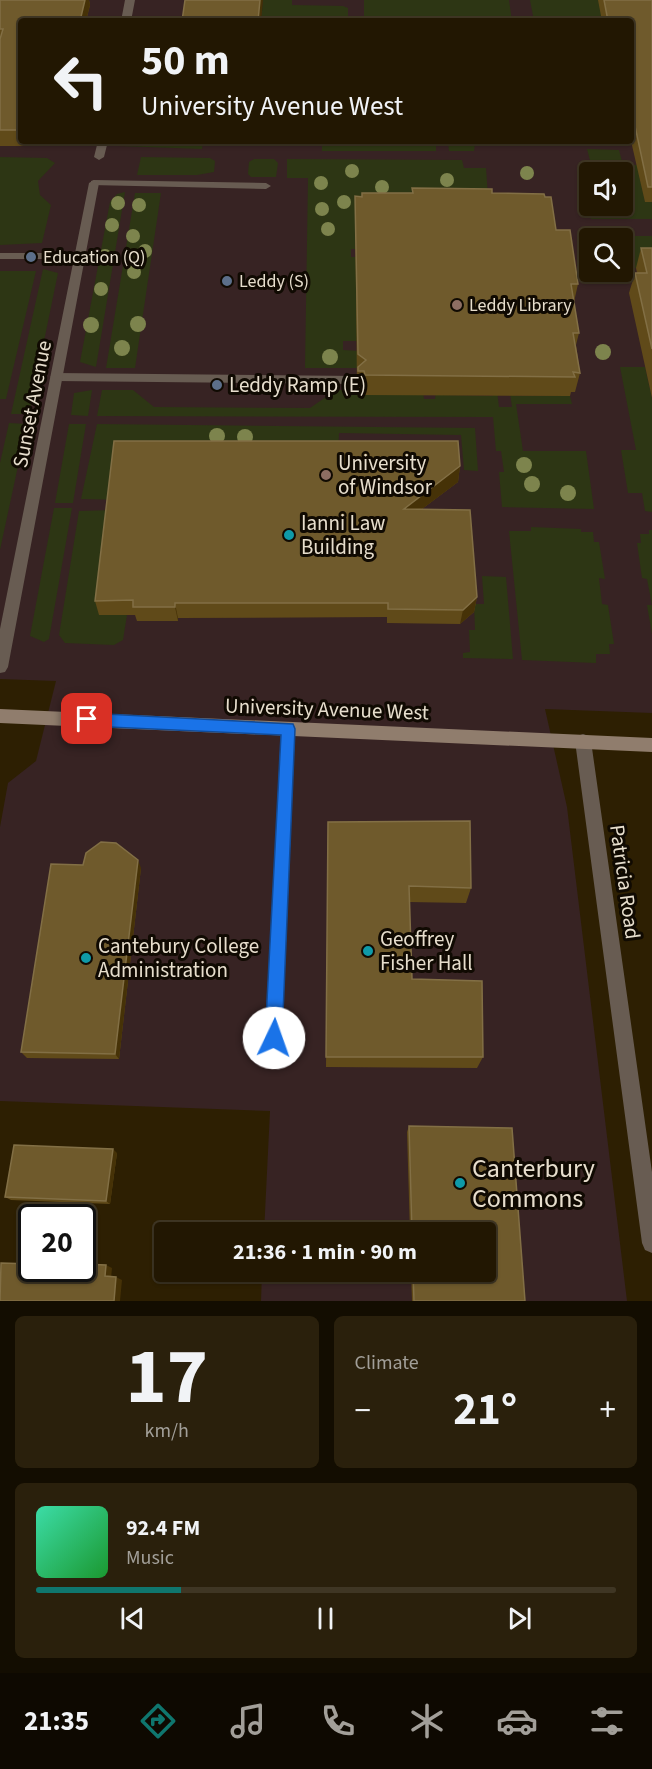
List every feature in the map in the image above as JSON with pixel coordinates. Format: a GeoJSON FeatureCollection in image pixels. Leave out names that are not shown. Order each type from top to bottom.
{"type":"FeatureCollection","features":[{"type":"Feature","properties":{"kind":"main road","name":"University Avenue West"},"geometry":{"type":"LineString","coordinates":[[0,716],[652,745]]}},
{"type":"Feature","properties":{"kind":"street"},"geometry":{"type":"LineString","coordinates":[[127,18],[130,0]]}},
{"type":"Feature","properties":{"kind":"street"},"geometry":{"type":"LineString","coordinates":[[99,157],[102,144]]}},
{"type":"Feature","properties":{"kind":"street","name":"Sunset Avenue"},"geometry":{"type":"LineString","coordinates":[[0,667],[94,183]]}},
{"type":"Feature","properties":{"kind":"street","name":"Patricia Road"},"geometry":{"type":"LineString","coordinates":[[583,741],[652,1244]]}},
{"type":"Feature","properties":{"kind":"lane"},"geometry":{"type":"LineString","coordinates":[[94,183],[266,186]]}},
{"type":"Feature","properties":{"kind":"lane"},"geometry":{"type":"LineString","coordinates":[[0,256],[80,256]]}},
{"type":"Feature","properties":{"kind":"lane"},"geometry":{"type":"LineString","coordinates":[[56,377],[357,380]]}},
{"type":"Feature","properties":{"kind":"lane"},"geometry":{"type":"LineString","coordinates":[[274,1038],[288,729]]}},
{"type":"Feature","properties":{"kind":"shaded area","name":"University of Windsor"},"geometry":{"type":"Polygon","coordinates":[[[0,0],[652,0],[652,713],[545,709],[567,807],[627,1301],[261,1301],[262,1282],[496,1282],[496,1222],[265,1222],[270,1111],[0,1101],[0,827],[8,783],[36,761],[56,681],[0,679],[0,0]]]}},
{"type":"Feature","properties":{"kind":"green space"},"geometry":{"type":"Polygon","coordinates":[[[263,0],[292,0],[292,5],[348,8],[348,18],[261,18],[263,0]]]}},
{"type":"Feature","properties":{"kind":"green space"},"geometry":{"type":"Polygon","coordinates":[[[364,0],[509,0],[512,18],[364,18],[364,0]]]}},
{"type":"Feature","properties":{"kind":"green space"},"geometry":{"type":"Polygon","coordinates":[[[530,0],[601,0],[605,18],[533,18],[530,0]]]}},
{"type":"Feature","properties":{"kind":"green space"},"geometry":{"type":"Polygon","coordinates":[[[117,144],[203,144],[202,149],[118,146],[117,144]]]}},
{"type":"Feature","properties":{"kind":"green space"},"geometry":{"type":"Polygon","coordinates":[[[322,144],[436,144],[436,151],[322,151],[322,144]]]}},
{"type":"Feature","properties":{"kind":"green space"},"geometry":{"type":"Polygon","coordinates":[[[448,144],[475,144],[474,151],[449,151],[448,144]]]}},
{"type":"Feature","properties":{"kind":"green space"},"geometry":{"type":"Polygon","coordinates":[[[587,149],[619,150],[622,162],[590,162],[587,149]]]}},
{"type":"Feature","properties":{"kind":"green space"},"geometry":{"type":"Polygon","coordinates":[[[0,157],[47,158],[55,163],[38,181],[40,195],[51,205],[42,243],[0,245],[0,157]]]}},
{"type":"Feature","properties":{"kind":"green space"},"geometry":{"type":"Polygon","coordinates":[[[141,157],[210,158],[215,161],[214,172],[197,175],[137,175],[141,157]]]}},
{"type":"Feature","properties":{"kind":"green space"},"geometry":{"type":"Polygon","coordinates":[[[254,159],[274,159],[278,163],[276,177],[251,177],[248,174],[249,162],[254,159]]]}},
{"type":"Feature","properties":{"kind":"green space"},"geometry":{"type":"Polygon","coordinates":[[[287,159],[462,160],[464,168],[486,168],[489,210],[355,217],[355,247],[359,249],[351,249],[351,257],[360,257],[361,341],[343,341],[343,350],[361,351],[357,368],[305,368],[308,178],[287,178],[287,159]]]}},
{"type":"Feature","properties":{"kind":"green space"},"geometry":{"type":"Polygon","coordinates":[[[633,165],[637,165],[645,201],[652,202],[652,219],[591,219],[590,216],[633,216],[633,165]]]}},
{"type":"Feature","properties":{"kind":"green space"},"geometry":{"type":"Polygon","coordinates":[[[125,192],[96,367],[80,362],[110,202],[117,194],[125,192]]]}},
{"type":"Feature","properties":{"kind":"green space"},"geometry":{"type":"Polygon","coordinates":[[[135,193],[161,193],[135,368],[106,368],[135,193]]]}},
{"type":"Feature","properties":{"kind":"green space"},"geometry":{"type":"Polygon","coordinates":[[[633,236],[652,236],[652,268],[633,268],[633,236]]]}},
{"type":"Feature","properties":{"kind":"green space"},"geometry":{"type":"Polygon","coordinates":[[[43,269],[58,273],[29,414],[11,414],[43,269]]]}},
{"type":"Feature","properties":{"kind":"green space"},"geometry":{"type":"Polygon","coordinates":[[[0,271],[36,271],[6,399],[0,399],[0,271]]]}},
{"type":"Feature","properties":{"kind":"green space"},"geometry":{"type":"Polygon","coordinates":[[[620,367],[645,367],[652,398],[652,512],[645,511],[642,493],[628,493],[621,450],[636,450],[620,367]]]}},
{"type":"Feature","properties":{"kind":"green space"},"geometry":{"type":"Polygon","coordinates":[[[92,390],[88,416],[71,415],[74,393],[92,390]]]}},
{"type":"Feature","properties":{"kind":"green space"},"geometry":{"type":"Polygon","coordinates":[[[102,390],[133,390],[154,407],[310,408],[336,390],[361,390],[365,395],[423,392],[424,399],[435,399],[436,392],[441,395],[492,396],[497,391],[499,407],[512,407],[510,393],[514,393],[515,396],[570,396],[572,404],[516,404],[523,451],[586,451],[594,509],[502,507],[499,472],[504,472],[501,451],[496,451],[493,417],[97,416],[102,390]]]}},
{"type":"Feature","properties":{"kind":"green space"},"geometry":{"type":"Polygon","coordinates":[[[9,423],[27,424],[0,550],[0,463],[9,423]]]}},
{"type":"Feature","properties":{"kind":"green space"},"geometry":{"type":"Polygon","coordinates":[[[69,424],[86,424],[73,503],[55,503],[69,424]]]}},
{"type":"Feature","properties":{"kind":"green space"},"geometry":{"type":"Polygon","coordinates":[[[97,424],[475,428],[478,471],[464,470],[461,435],[339,433],[338,457],[127,500],[81,499],[97,424]]]}},
{"type":"Feature","properties":{"kind":"green space"},"geometry":{"type":"Polygon","coordinates":[[[54,508],[72,508],[49,639],[44,642],[30,636],[54,508]]]}},
{"type":"Feature","properties":{"kind":"green space"},"geometry":{"type":"Polygon","coordinates":[[[114,510],[99,615],[127,615],[123,640],[114,645],[65,643],[59,635],[79,511],[114,510]]]}},
{"type":"Feature","properties":{"kind":"green space"},"geometry":{"type":"Polygon","coordinates":[[[531,527],[581,529],[581,532],[593,532],[594,542],[599,542],[605,579],[599,578],[602,604],[608,605],[614,644],[609,644],[610,654],[596,654],[596,663],[522,660],[509,531],[531,531],[531,527]]]}},
{"type":"Feature","properties":{"kind":"green space"},"geometry":{"type":"Polygon","coordinates":[[[649,530],[652,530],[652,605],[647,579],[642,578],[637,543],[641,543],[640,534],[649,534],[649,530]]]}},
{"type":"Feature","properties":{"kind":"green space"},"geometry":{"type":"Polygon","coordinates":[[[482,576],[506,577],[513,659],[463,658],[463,653],[470,652],[469,630],[475,630],[474,604],[484,604],[482,576]]]}},
{"type":"Feature","properties":{"kind":"green space"},"geometry":{"type":"Polygon","coordinates":[[[647,605],[652,605],[652,634],[647,605]]]}},
{"type":"Feature","properties":{"kind":"building"},"geometry":{"type":"Polygon","coordinates":[[[0,0],[85,0],[81,18],[18,18],[18,130],[0,130],[0,39],[3,29],[0,29],[0,0]]]}},
{"type":"Feature","properties":{"kind":"building"},"geometry":{"type":"Polygon","coordinates":[[[185,0],[260,0],[258,18],[182,18],[185,0]]]}},
{"type":"Feature","properties":{"kind":"building"},"geometry":{"type":"Polygon","coordinates":[[[604,0],[652,0],[652,187],[648,187],[634,121],[634,18],[607,18],[604,0]]]}},
{"type":"Feature","properties":{"kind":"building","name":"Leddy Library"},"geometry":{"type":"Polygon","coordinates":[[[412,188],[492,189],[492,193],[544,194],[545,197],[551,197],[556,230],[570,230],[578,284],[571,284],[579,333],[573,333],[580,373],[573,372],[575,377],[365,375],[364,371],[358,371],[358,367],[366,360],[358,354],[355,196],[362,197],[362,193],[413,193],[412,188]]]}},
{"type":"Feature","properties":{"kind":"building"},"geometry":{"type":"Polygon","coordinates":[[[641,248],[652,248],[652,349],[635,273],[647,273],[641,248]]]}},
{"type":"Feature","properties":{"kind":"building","name":"Ianni Law Building"},"geometry":{"type":"Polygon","coordinates":[[[114,441],[458,441],[460,466],[404,509],[470,510],[477,597],[463,610],[388,609],[388,603],[175,603],[175,607],[133,607],[133,600],[95,601],[114,441]]]}},
{"type":"Feature","properties":{"kind":"building","name":"Geoffrey Fisher Hall"},"geometry":{"type":"Polygon","coordinates":[[[470,821],[471,888],[409,886],[412,979],[482,981],[483,1057],[326,1057],[328,822],[470,821]]]}},
{"type":"Feature","properties":{"kind":"building","name":"Cantebury College Administration"},"geometry":{"type":"Polygon","coordinates":[[[101,842],[116,843],[138,860],[115,1054],[21,1052],[51,864],[83,865],[86,853],[101,842]]]}},
{"type":"Feature","properties":{"kind":"building","name":"Canterbury Commons"},"geometry":{"type":"Polygon","coordinates":[[[409,1126],[512,1128],[525,1301],[414,1301],[413,1282],[496,1282],[496,1222],[412,1222],[409,1126]]]}},
{"type":"Feature","properties":{"kind":"building"},"geometry":{"type":"Polygon","coordinates":[[[14,1145],[113,1149],[106,1201],[5,1197],[14,1145]]]}},
{"type":"Feature","properties":{"kind":"building"},"geometry":{"type":"Polygon","coordinates":[[[1,1263],[18,1264],[18,1282],[96,1282],[96,1265],[106,1265],[105,1276],[116,1277],[114,1301],[0,1301],[1,1263]]]}},
{"type":"Feature","properties":{"kind":"place","name":"Education (Q)"},"geometry":{"type":"Point","coordinates":[31,257]}},
{"type":"Feature","properties":{"kind":"place","name":"Leddy (S)"},"geometry":{"type":"Point","coordinates":[227,281]}},
{"type":"Feature","properties":{"kind":"place","name":"Leddy Library"},"geometry":{"type":"Point","coordinates":[457,305]}},
{"type":"Feature","properties":{"kind":"place","name":"Leddy Ramp (E)"},"geometry":{"type":"Point","coordinates":[217,385]}},
{"type":"Feature","properties":{"kind":"place","name":"University of Windsor"},"geometry":{"type":"Point","coordinates":[326,475]}},
{"type":"Feature","properties":{"kind":"place","name":"Ianni Law Building"},"geometry":{"type":"Point","coordinates":[289,535]}},
{"type":"Feature","properties":{"kind":"place","name":"Geoffrey Fisher Hall"},"geometry":{"type":"Point","coordinates":[368,951]}},
{"type":"Feature","properties":{"kind":"place","name":"Cantebury College Administration"},"geometry":{"type":"Point","coordinates":[86,958]}},
{"type":"Feature","properties":{"kind":"place","name":"Canterbury Commons"},"geometry":{"type":"Point","coordinates":[460,1183]}},
{"type":"Feature","properties":{"kind":"route"},"geometry":{"type":"LineString","coordinates":[[87,719],[288,729],[274,1038]]}}]}
